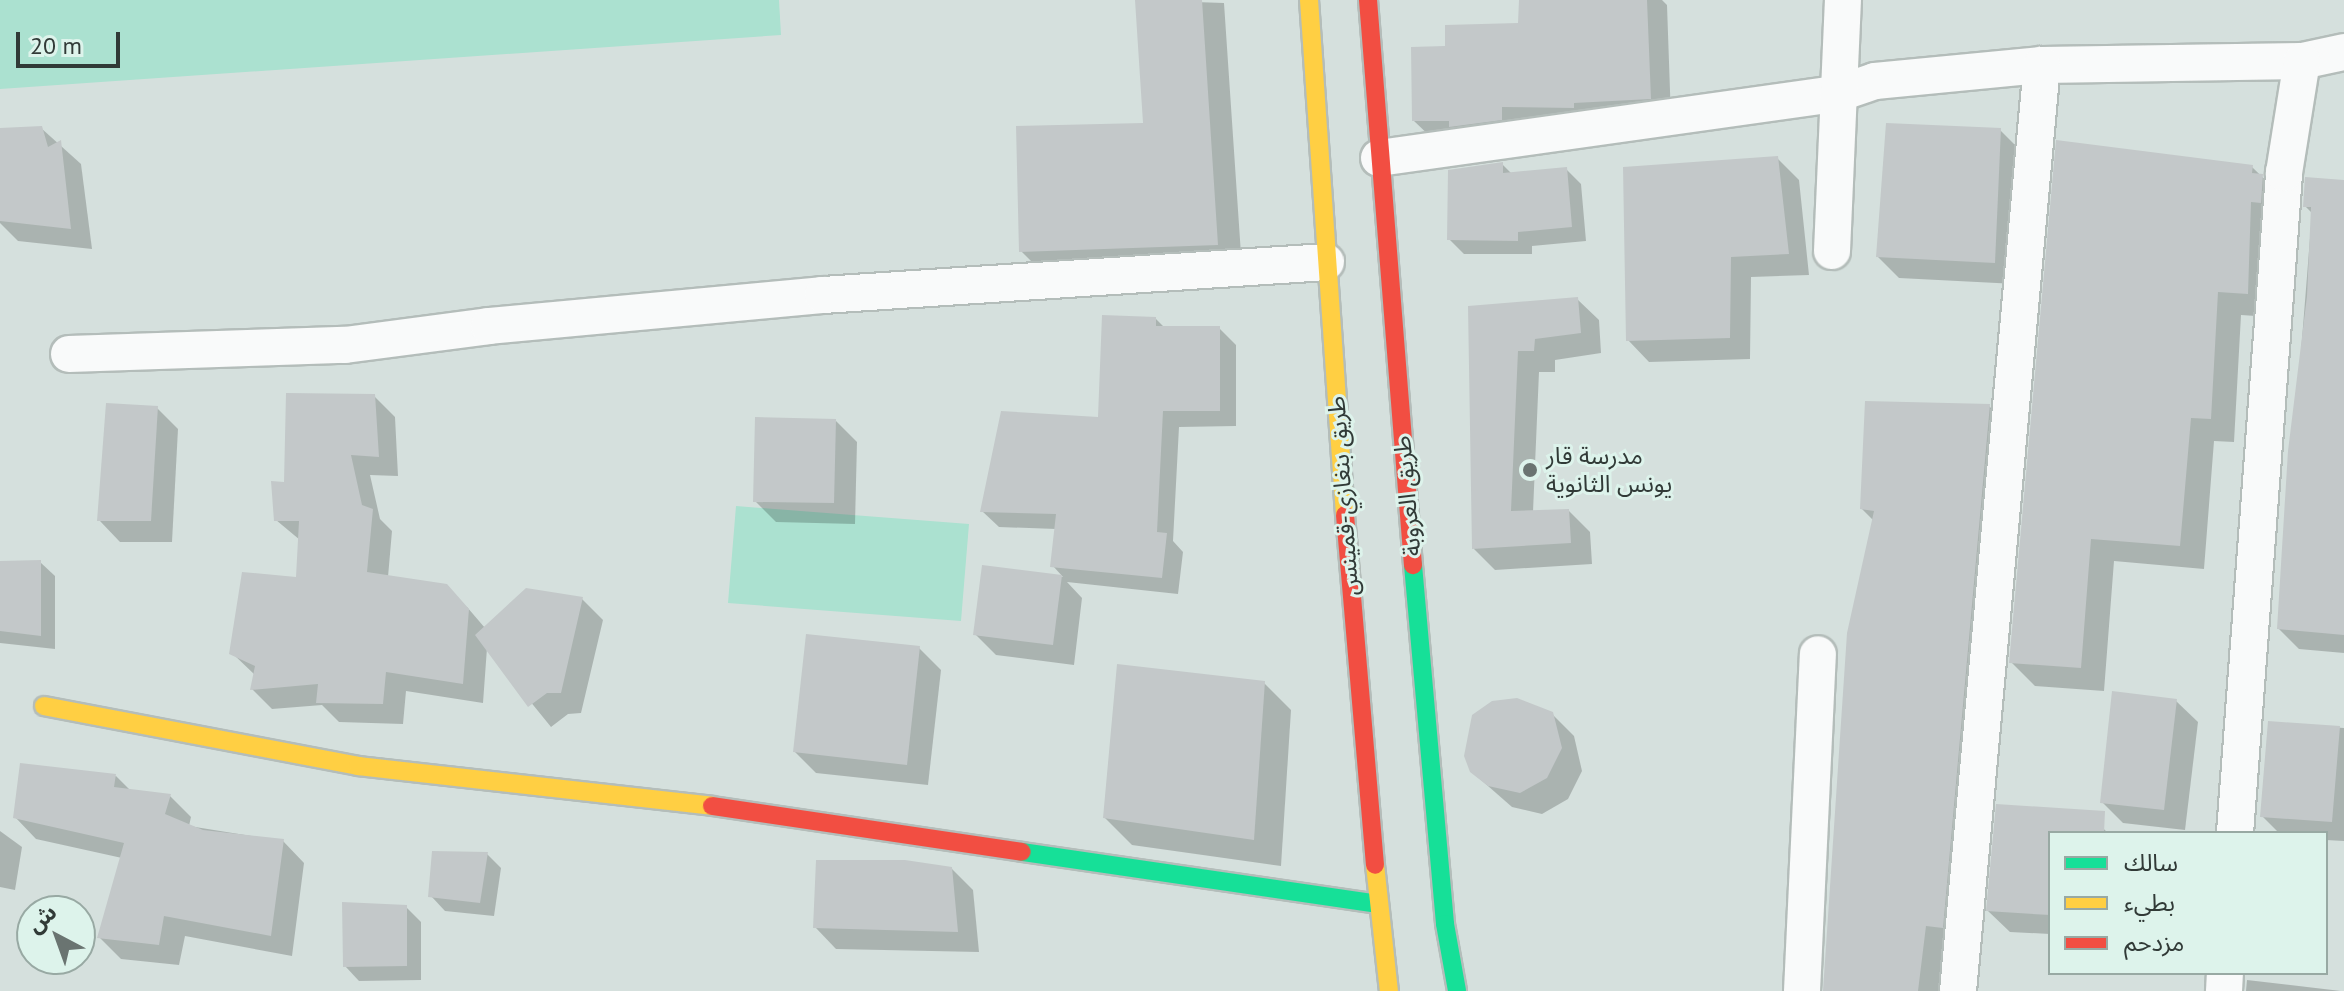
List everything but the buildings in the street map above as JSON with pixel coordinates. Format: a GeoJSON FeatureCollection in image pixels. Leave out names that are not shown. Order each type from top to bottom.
{"type":"FeatureCollection","features":[{"type":"Feature","properties":{"kind":"main road","name":"طريق بنغازي-قمينس"},"geometry":{"type":"LineString","coordinates":[[1309,0],[1326,262],[1378,904],[1389,991]]}},
{"type":"Feature","properties":{"kind":"main road","name":"طريق العروبة"},"geometry":{"type":"LineString","coordinates":[[1368,0],[1445,924],[1457,991]]}},
{"type":"Feature","properties":{"kind":"main road"},"geometry":{"type":"LineString","coordinates":[[44,706],[358,766],[699,804],[1378,904]]}},
{"type":"Feature","properties":{"kind":"main road"},"geometry":{"type":"LineString","coordinates":[[1445,924],[1479,991]]}},
{"type":"Feature","properties":{"kind":"street"},"geometry":{"type":"LineString","coordinates":[[1832,251],[1843,0]]}},
{"type":"Feature","properties":{"kind":"street"},"geometry":{"type":"LineString","coordinates":[[1379,158],[1837,94],[1875,81],[2042,65],[2302,61],[2344,52]]}},
{"type":"Feature","properties":{"kind":"street"},"geometry":{"type":"LineString","coordinates":[[2235,831],[2284,173],[2302,61]]}},
{"type":"Feature","properties":{"kind":"street"},"geometry":{"type":"LineString","coordinates":[[1958,991],[2042,65]]}},
{"type":"Feature","properties":{"kind":"street"},"geometry":{"type":"LineString","coordinates":[[69,354],[345,345],[489,326],[823,295],[1326,262]]}},
{"type":"Feature","properties":{"kind":"street"},"geometry":{"type":"LineString","coordinates":[[1802,991],[1818,654]]}},
{"type":"Feature","properties":{"kind":"green space"},"geometry":{"type":"Polygon","coordinates":[[[0,0],[779,0],[781,35],[0,89],[0,0]]]}},
{"type":"Feature","properties":{"kind":"green space"},"geometry":{"type":"Polygon","coordinates":[[[736,506],[969,524],[961,621],[728,603],[736,506]]]}},
{"type":"Feature","properties":{"kind":"traffic: fast"},"geometry":{"type":"LineString","coordinates":[[1413,565],[1445,924],[1457,991]]}},
{"type":"Feature","properties":{"kind":"traffic: fast"},"geometry":{"type":"LineString","coordinates":[[1022,852],[1378,904]]}},
{"type":"Feature","properties":{"kind":"traffic: slow"},"geometry":{"type":"LineString","coordinates":[[1309,0],[1345,515]]}},
{"type":"Feature","properties":{"kind":"traffic: slow"},"geometry":{"type":"LineString","coordinates":[[44,706],[358,766],[712,806]]}},
{"type":"Feature","properties":{"kind":"traffic: slow"},"geometry":{"type":"LineString","coordinates":[[1375,865],[1389,991]]}},
{"type":"Feature","properties":{"kind":"traffic: jam"},"geometry":{"type":"LineString","coordinates":[[1368,0],[1413,565]]}},
{"type":"Feature","properties":{"kind":"traffic: jam"},"geometry":{"type":"LineString","coordinates":[[1345,515],[1375,865]]}},
{"type":"Feature","properties":{"kind":"traffic: jam"},"geometry":{"type":"LineString","coordinates":[[712,806],[1022,852]]}},
{"type":"Feature","properties":{"kind":"place","name":"مدرسة قار يونس الثانوية"},"geometry":{"type":"Point","coordinates":[1530,470]}}]}
